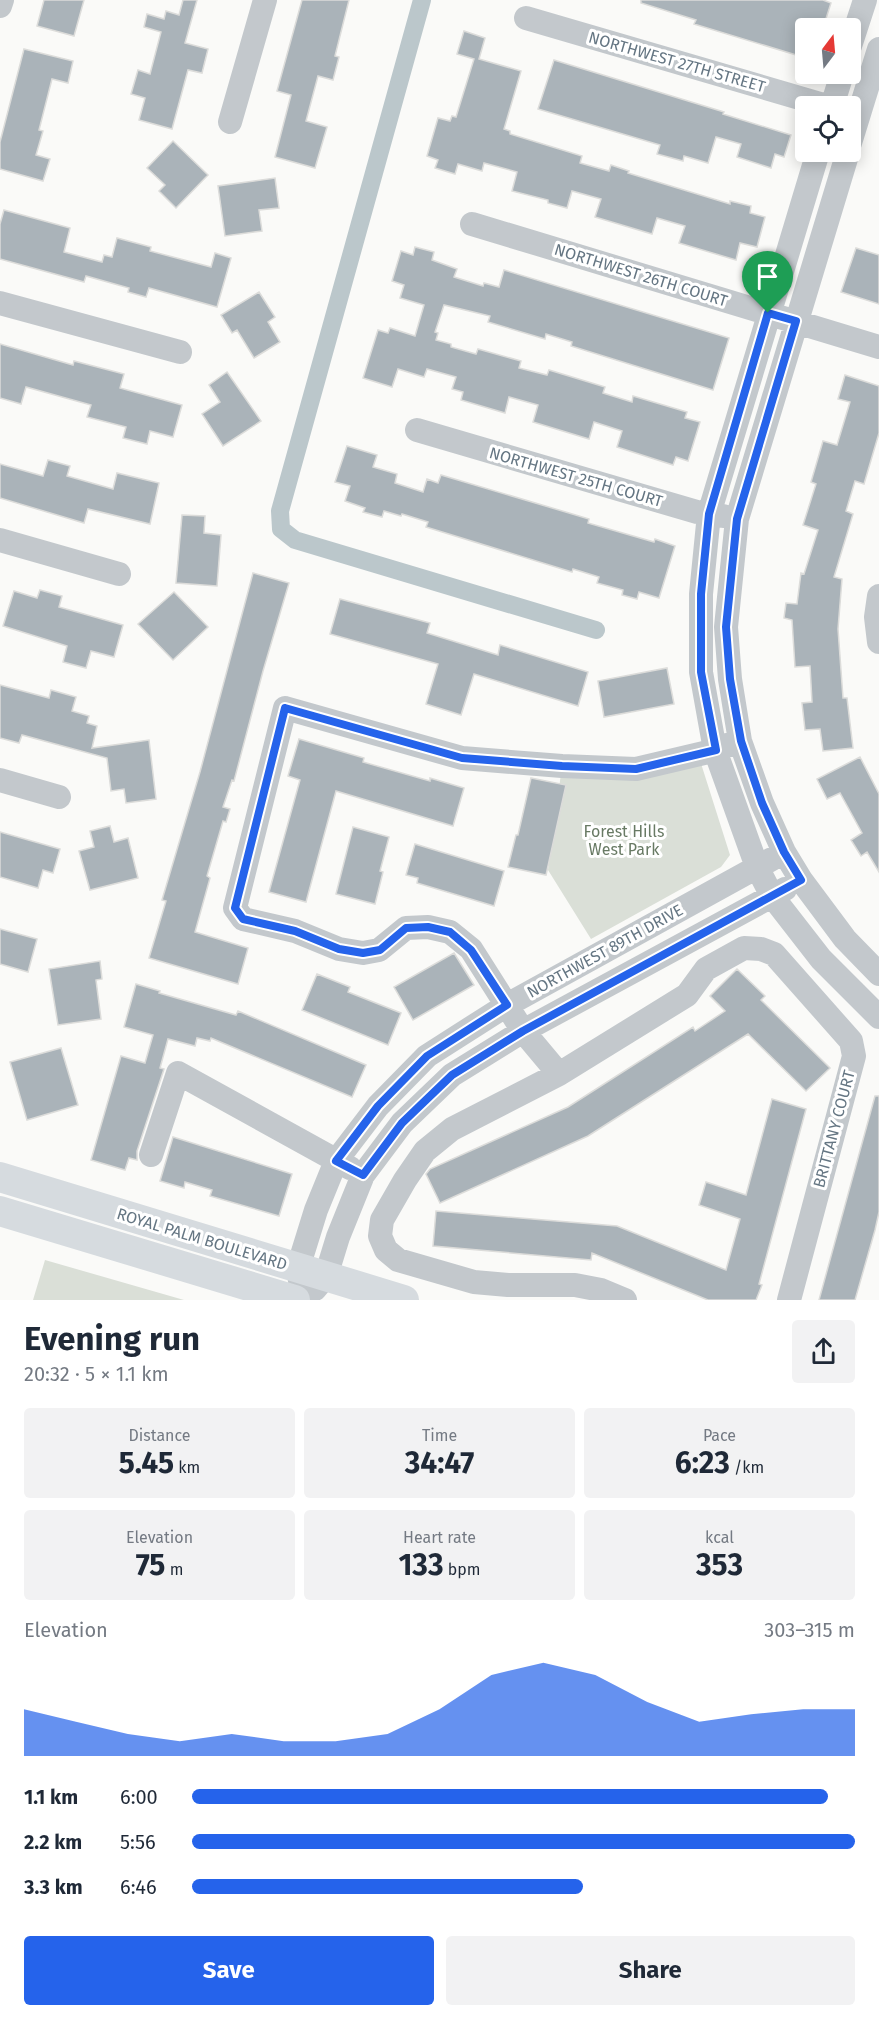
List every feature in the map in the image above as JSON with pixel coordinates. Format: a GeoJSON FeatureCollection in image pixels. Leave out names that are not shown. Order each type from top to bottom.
{"type":"FeatureCollection","features":[{"type":"Feature","properties":{"kind":"main road","name":"ROYAL PALM BOULEVARD"},"geometry":{"type":"LineString","coordinates":[[0,1177],[404,1300]]}},
{"type":"Feature","properties":{"kind":"main road","name":"ROYAL PALM BOULEVARD"},"geometry":{"type":"LineString","coordinates":[[0,1211],[295,1300]]}},
{"type":"Feature","properties":{"kind":"street"},"geometry":{"type":"LineString","coordinates":[[0,6],[2,0]]}},
{"type":"Feature","properties":{"kind":"street"},"geometry":{"type":"LineString","coordinates":[[230,122],[265,0]]}},
{"type":"Feature","properties":{"kind":"street"},"geometry":{"type":"LineString","coordinates":[[859,18],[865,0]]}},
{"type":"Feature","properties":{"kind":"street","name":"NORTHWEST 27TH STREET"},"geometry":{"type":"LineString","coordinates":[[526,18],[795,96]]}},
{"type":"Feature","properties":{"kind":"street"},"geometry":{"type":"LineString","coordinates":[[863,117],[879,49]]}},
{"type":"Feature","properties":{"kind":"street"},"geometry":{"type":"LineString","coordinates":[[815,162],[709,514],[701,594],[701,672],[716,750],[757,867],[772,896],[821,959],[879,1017]]}},
{"type":"Feature","properties":{"kind":"street"},"geometry":{"type":"LineString","coordinates":[[845,162],[737,519],[726,627],[730,679],[741,741],[762,803],[784,852],[801,880],[845,939],[879,974]]}},
{"type":"Feature","properties":{"kind":"street","name":"NORTHWEST 26TH COURT"},"geometry":{"type":"LineString","coordinates":[[472,224],[879,347]]}},
{"type":"Feature","properties":{"kind":"street"},"geometry":{"type":"LineString","coordinates":[[0,303],[180,352]]}},
{"type":"Feature","properties":{"kind":"street","name":"NORTHWEST 25TH COURT"},"geometry":{"type":"LineString","coordinates":[[417,430],[697,512],[737,519]]}},
{"type":"Feature","properties":{"kind":"street"},"geometry":{"type":"LineString","coordinates":[[0,540],[119,574]]}},
{"type":"Feature","properties":{"kind":"street"},"geometry":{"type":"LineString","coordinates":[[879,596],[876,617],[879,642]]}},
{"type":"Feature","properties":{"kind":"street"},"geometry":{"type":"LineString","coordinates":[[559,1074],[523,1031],[471,950],[450,932],[428,927],[406,928],[380,950],[363,953],[339,949],[295,931],[243,919],[235,908],[285,708],[462,758],[562,766],[636,769],[716,750],[741,741]]}},
{"type":"Feature","properties":{"kind":"street"},"geometry":{"type":"LineString","coordinates":[[0,780],[59,797]]}},
{"type":"Feature","properties":{"kind":"street","name":"NORTHWEST 89TH DRIVE"},"geometry":{"type":"LineString","coordinates":[[304,1300],[298,1268],[316,1210],[336,1161],[378,1106],[427,1056],[507,1005],[784,852]]}},
{"type":"Feature","properties":{"kind":"street","name":"NORTHWEST 89TH DRIVE"},"geometry":{"type":"LineString","coordinates":[[304,1300],[326,1276],[338,1237],[363,1175],[402,1123],[452,1075],[523,1031],[801,880]]}},
{"type":"Feature","properties":{"kind":"street","name":"BRITTANY COURT"},"geometry":{"type":"LineString","coordinates":[[625,1300],[601,1290],[575,1285],[508,1285],[474,1282],[398,1260],[386,1250],[380,1236],[382,1220],[425,1151],[452,1129],[559,1074],[687,995],[706,969],[744,948],[761,949],[774,954],[851,1041],[854,1056],[789,1300]]}},
{"type":"Feature","properties":{"kind":"street"},"geometry":{"type":"LineString","coordinates":[[151,1155],[178,1073],[363,1175]]}},
{"type":"Feature","properties":{"kind":"green space","name":"Forest Hills West Park"},"geometry":{"type":"Polygon","coordinates":[[[698,754],[730,855],[721,867],[591,939],[548,870],[562,766],[698,754]]]}},
{"type":"Feature","properties":{"kind":"green space"},"geometry":{"type":"Polygon","coordinates":[[[45,1260],[184,1300],[33,1300],[45,1260]]]}},
{"type":"Feature","properties":{"kind":"building"},"geometry":{"type":"Polygon","coordinates":[[[44,0],[84,0],[74,36],[37,26],[44,0]]]}},
{"type":"Feature","properties":{"kind":"building"},"geometry":{"type":"Polygon","coordinates":[[[183,0],[197,0],[185,43],[208,49],[202,73],[188,70],[172,129],[139,120],[145,98],[131,94],[138,70],[150,74],[161,32],[144,27],[147,14],[164,19],[166,11],[179,15],[183,0]]]}},
{"type":"Feature","properties":{"kind":"building"},"geometry":{"type":"Polygon","coordinates":[[[302,0],[349,0],[335,56],[339,57],[333,80],[318,76],[306,121],[327,127],[315,168],[275,157],[291,95],[277,91],[302,0]]]}},
{"type":"Feature","properties":{"kind":"building"},"geometry":{"type":"Polygon","coordinates":[[[641,0],[823,0],[831,3],[826,18],[795,18],[795,55],[694,24],[696,20],[641,3],[641,0]]]}},
{"type":"Feature","properties":{"kind":"building"},"geometry":{"type":"Polygon","coordinates":[[[464,31],[485,38],[479,59],[521,71],[504,129],[510,131],[510,134],[582,156],[580,163],[609,171],[611,165],[629,171],[628,173],[730,204],[730,201],[751,206],[750,213],[765,217],[757,247],[740,243],[736,260],[679,243],[685,226],[657,218],[652,234],[595,217],[601,199],[572,191],[567,208],[548,203],[548,200],[512,191],[517,172],[484,163],[482,171],[458,164],[455,174],[435,168],[438,160],[427,156],[438,118],[450,121],[452,116],[456,117],[474,59],[457,54],[464,31]]]}},
{"type":"Feature","properties":{"kind":"building"},"geometry":{"type":"Polygon","coordinates":[[[24,49],[73,61],[68,83],[52,79],[39,130],[43,131],[36,155],[50,159],[43,181],[0,169],[0,142],[24,49]]]}},
{"type":"Feature","properties":{"kind":"building"},"geometry":{"type":"Polygon","coordinates":[[[554,60],[791,135],[784,157],[775,154],[771,168],[737,157],[741,144],[716,137],[708,163],[684,156],[683,161],[657,154],[660,145],[538,109],[554,60]]]}},
{"type":"Feature","properties":{"kind":"building"},"geometry":{"type":"Polygon","coordinates":[[[173,141],[208,175],[176,208],[159,191],[165,185],[147,168],[173,141]]]}},
{"type":"Feature","properties":{"kind":"building"},"geometry":{"type":"Polygon","coordinates":[[[275,178],[279,208],[259,210],[262,231],[225,236],[218,186],[275,178]]]}},
{"type":"Feature","properties":{"kind":"building"},"geometry":{"type":"Polygon","coordinates":[[[4,210],[70,228],[64,252],[102,262],[104,255],[112,257],[117,238],[151,247],[150,251],[211,267],[215,253],[231,258],[217,307],[149,288],[146,297],[128,292],[129,288],[86,276],[84,282],[0,259],[0,224],[4,210]]]}},
{"type":"Feature","properties":{"kind":"building"},"geometry":{"type":"Polygon","coordinates":[[[415,247],[434,252],[432,260],[457,269],[454,277],[483,286],[484,283],[499,287],[504,270],[729,338],[713,390],[571,346],[572,342],[546,334],[545,339],[488,322],[490,316],[444,305],[435,332],[438,333],[436,340],[451,344],[451,347],[476,354],[478,349],[521,361],[519,368],[547,375],[549,370],[605,387],[603,393],[632,402],[633,396],[687,412],[685,418],[700,422],[688,461],[676,457],[673,465],[617,447],[622,431],[594,422],[589,439],[533,422],[538,405],[509,397],[505,413],[461,400],[463,392],[452,389],[456,377],[427,369],[424,377],[398,369],[392,387],[363,378],[378,330],[388,333],[390,328],[415,336],[424,305],[400,298],[404,285],[392,281],[401,251],[413,255],[415,247]]]}},
{"type":"Feature","properties":{"kind":"building"},"geometry":{"type":"Polygon","coordinates":[[[856,248],[879,255],[879,304],[841,292],[856,248]]]}},
{"type":"Feature","properties":{"kind":"building"},"geometry":{"type":"Polygon","coordinates":[[[259,292],[275,317],[268,322],[280,342],[254,358],[237,330],[232,333],[221,315],[259,292]]]}},
{"type":"Feature","properties":{"kind":"building"},"geometry":{"type":"Polygon","coordinates":[[[0,344],[73,365],[74,361],[124,374],[120,388],[182,405],[173,437],[150,431],[147,444],[123,438],[126,427],[87,417],[91,405],[26,387],[21,404],[0,398],[0,344]]]}},
{"type":"Feature","properties":{"kind":"building"},"geometry":{"type":"Polygon","coordinates":[[[227,372],[261,421],[223,446],[202,414],[220,402],[209,385],[227,372]]]}},
{"type":"Feature","properties":{"kind":"building"},"geometry":{"type":"Polygon","coordinates":[[[845,375],[879,386],[879,433],[864,484],[855,481],[846,511],[853,514],[834,577],[842,579],[838,629],[843,698],[847,698],[853,748],[823,751],[820,729],[805,730],[802,703],[812,702],[810,666],[795,667],[792,620],[784,618],[786,603],[797,604],[801,573],[804,574],[818,530],[803,525],[816,484],[811,482],[823,441],[837,445],[850,402],[838,399],[845,375]]]}},
{"type":"Feature","properties":{"kind":"building"},"geometry":{"type":"Polygon","coordinates":[[[347,446],[377,455],[373,467],[397,474],[395,483],[423,492],[427,479],[438,483],[441,475],[589,519],[588,523],[675,546],[659,598],[639,592],[637,599],[622,595],[623,590],[597,583],[599,577],[573,569],[572,572],[426,527],[428,522],[402,514],[401,516],[384,511],[382,517],[363,512],[365,508],[345,501],[350,486],[335,482],[347,446]]]}},
{"type":"Feature","properties":{"kind":"building"},"geometry":{"type":"Polygon","coordinates":[[[48,460],[70,466],[67,476],[113,489],[117,473],[159,483],[150,524],[88,509],[84,523],[0,498],[0,464],[43,476],[48,460]]]}},
{"type":"Feature","properties":{"kind":"building"},"geometry":{"type":"Polygon","coordinates":[[[182,515],[205,516],[204,533],[221,535],[217,586],[176,583],[182,515]]]}},
{"type":"Feature","properties":{"kind":"building"},"geometry":{"type":"Polygon","coordinates":[[[253,573],[289,583],[234,781],[232,780],[223,807],[230,809],[226,822],[223,821],[207,876],[210,878],[195,932],[248,948],[238,984],[149,958],[166,901],[162,900],[200,772],[253,573]]]}},
{"type":"Feature","properties":{"kind":"building"},"geometry":{"type":"Polygon","coordinates":[[[40,590],[62,596],[59,607],[123,625],[114,657],[91,651],[86,668],[63,662],[67,646],[3,626],[14,591],[37,598],[40,590]]]}},
{"type":"Feature","properties":{"kind":"building"},"geometry":{"type":"Polygon","coordinates":[[[174,592],[208,627],[173,660],[138,624],[174,592]]]}},
{"type":"Feature","properties":{"kind":"building"},"geometry":{"type":"Polygon","coordinates":[[[340,599],[430,623],[427,633],[498,655],[500,645],[588,672],[578,706],[474,674],[461,715],[426,704],[438,664],[330,634],[340,599]]]}},
{"type":"Feature","properties":{"kind":"building"},"geometry":{"type":"Polygon","coordinates":[[[667,668],[674,704],[604,717],[598,681],[667,668]]]}},
{"type":"Feature","properties":{"kind":"building"},"geometry":{"type":"Polygon","coordinates":[[[0,685],[49,698],[51,690],[76,697],[72,711],[89,716],[87,723],[97,726],[92,748],[149,740],[156,799],[126,803],[124,789],[111,791],[107,758],[22,735],[19,743],[0,738],[0,685]]]}},
{"type":"Feature","properties":{"kind":"building"},"geometry":{"type":"Polygon","coordinates":[[[299,739],[364,758],[363,762],[464,788],[453,826],[336,791],[306,902],[269,892],[300,780],[288,776],[299,739]]]}},
{"type":"Feature","properties":{"kind":"building"},"geometry":{"type":"Polygon","coordinates":[[[860,757],[879,794],[879,872],[867,852],[861,856],[851,840],[862,833],[840,793],[827,799],[817,779],[860,757]]]}},
{"type":"Feature","properties":{"kind":"building"},"geometry":{"type":"Polygon","coordinates":[[[531,778],[566,785],[546,875],[508,867],[531,778]]]}},
{"type":"Feature","properties":{"kind":"building"},"geometry":{"type":"Polygon","coordinates":[[[110,826],[114,842],[128,838],[138,878],[90,890],[79,851],[94,847],[90,831],[110,826]]]}},
{"type":"Feature","properties":{"kind":"building"},"geometry":{"type":"Polygon","coordinates":[[[353,827],[389,837],[380,871],[383,872],[375,904],[336,894],[353,827]]]}},
{"type":"Feature","properties":{"kind":"building"},"geometry":{"type":"Polygon","coordinates":[[[0,832],[60,849],[53,873],[43,870],[38,888],[0,877],[0,832]]]}},
{"type":"Feature","properties":{"kind":"building"},"geometry":{"type":"Polygon","coordinates":[[[415,844],[504,871],[494,906],[417,883],[418,878],[406,875],[415,844]]]}},
{"type":"Feature","properties":{"kind":"building"},"geometry":{"type":"Polygon","coordinates":[[[0,929],[37,939],[28,972],[0,964],[0,929]]]}},
{"type":"Feature","properties":{"kind":"building"},"geometry":{"type":"Polygon","coordinates":[[[454,953],[474,985],[413,1020],[394,987],[454,953]]]}},
{"type":"Feature","properties":{"kind":"building"},"geometry":{"type":"Polygon","coordinates":[[[100,961],[102,979],[96,980],[101,1019],[58,1025],[49,969],[100,961]]]}},
{"type":"Feature","properties":{"kind":"building"},"geometry":{"type":"Polygon","coordinates":[[[737,969],[765,996],[761,1000],[830,1068],[806,1091],[748,1034],[588,1136],[440,1203],[426,1174],[430,1169],[568,1107],[693,1027],[695,1031],[725,1011],[710,996],[737,969]]]}},
{"type":"Feature","properties":{"kind":"building"},"geometry":{"type":"Polygon","coordinates":[[[317,974],[350,987],[348,992],[401,1013],[388,1045],[302,1010],[317,974]]]}},
{"type":"Feature","properties":{"kind":"building"},"geometry":{"type":"Polygon","coordinates":[[[136,984],[236,1015],[238,1011],[366,1065],[352,1097],[211,1038],[210,1041],[197,1038],[195,1046],[168,1039],[160,1068],[164,1069],[137,1151],[137,1160],[129,1158],[125,1170],[91,1160],[121,1056],[145,1063],[153,1035],[124,1027],[136,984]]]}},
{"type":"Feature","properties":{"kind":"building"},"geometry":{"type":"Polygon","coordinates":[[[61,1048],[78,1105],[27,1120],[10,1062],[61,1048]]]}},
{"type":"Feature","properties":{"kind":"building"},"geometry":{"type":"Polygon","coordinates":[[[875,1096],[879,1096],[879,1212],[875,1230],[855,1300],[819,1300],[875,1096]]]}},
{"type":"Feature","properties":{"kind":"building"},"geometry":{"type":"Polygon","coordinates":[[[772,1099],[806,1109],[759,1284],[762,1285],[756,1300],[708,1300],[592,1253],[591,1260],[433,1246],[436,1211],[617,1226],[726,1270],[740,1219],[699,1205],[706,1182],[746,1195],[772,1099]]]}},
{"type":"Feature","properties":{"kind":"building"},"geometry":{"type":"Polygon","coordinates":[[[173,1137],[292,1174],[279,1216],[210,1196],[212,1190],[185,1182],[184,1188],[160,1181],[173,1137]]]}},
{"type":"Feature","properties":{"kind":"waterway"},"geometry":{"type":"LineString","coordinates":[[422,0],[280,511],[281,529],[295,540],[596,630]]}},
{"type":"Feature","properties":{"kind":"route"},"geometry":{"type":"LineString","coordinates":[[768,313],[796,321],[737,519],[726,627],[730,679],[741,741],[762,803],[784,852],[801,880],[523,1031],[452,1075],[402,1123],[363,1175],[336,1161],[378,1106],[427,1056],[507,1005],[471,950],[450,932],[428,927],[406,928],[380,950],[363,953],[339,949],[295,931],[243,919],[235,908],[285,708],[462,758],[636,769],[716,750],[701,672],[701,594],[709,514],[768,313]]}}]}
